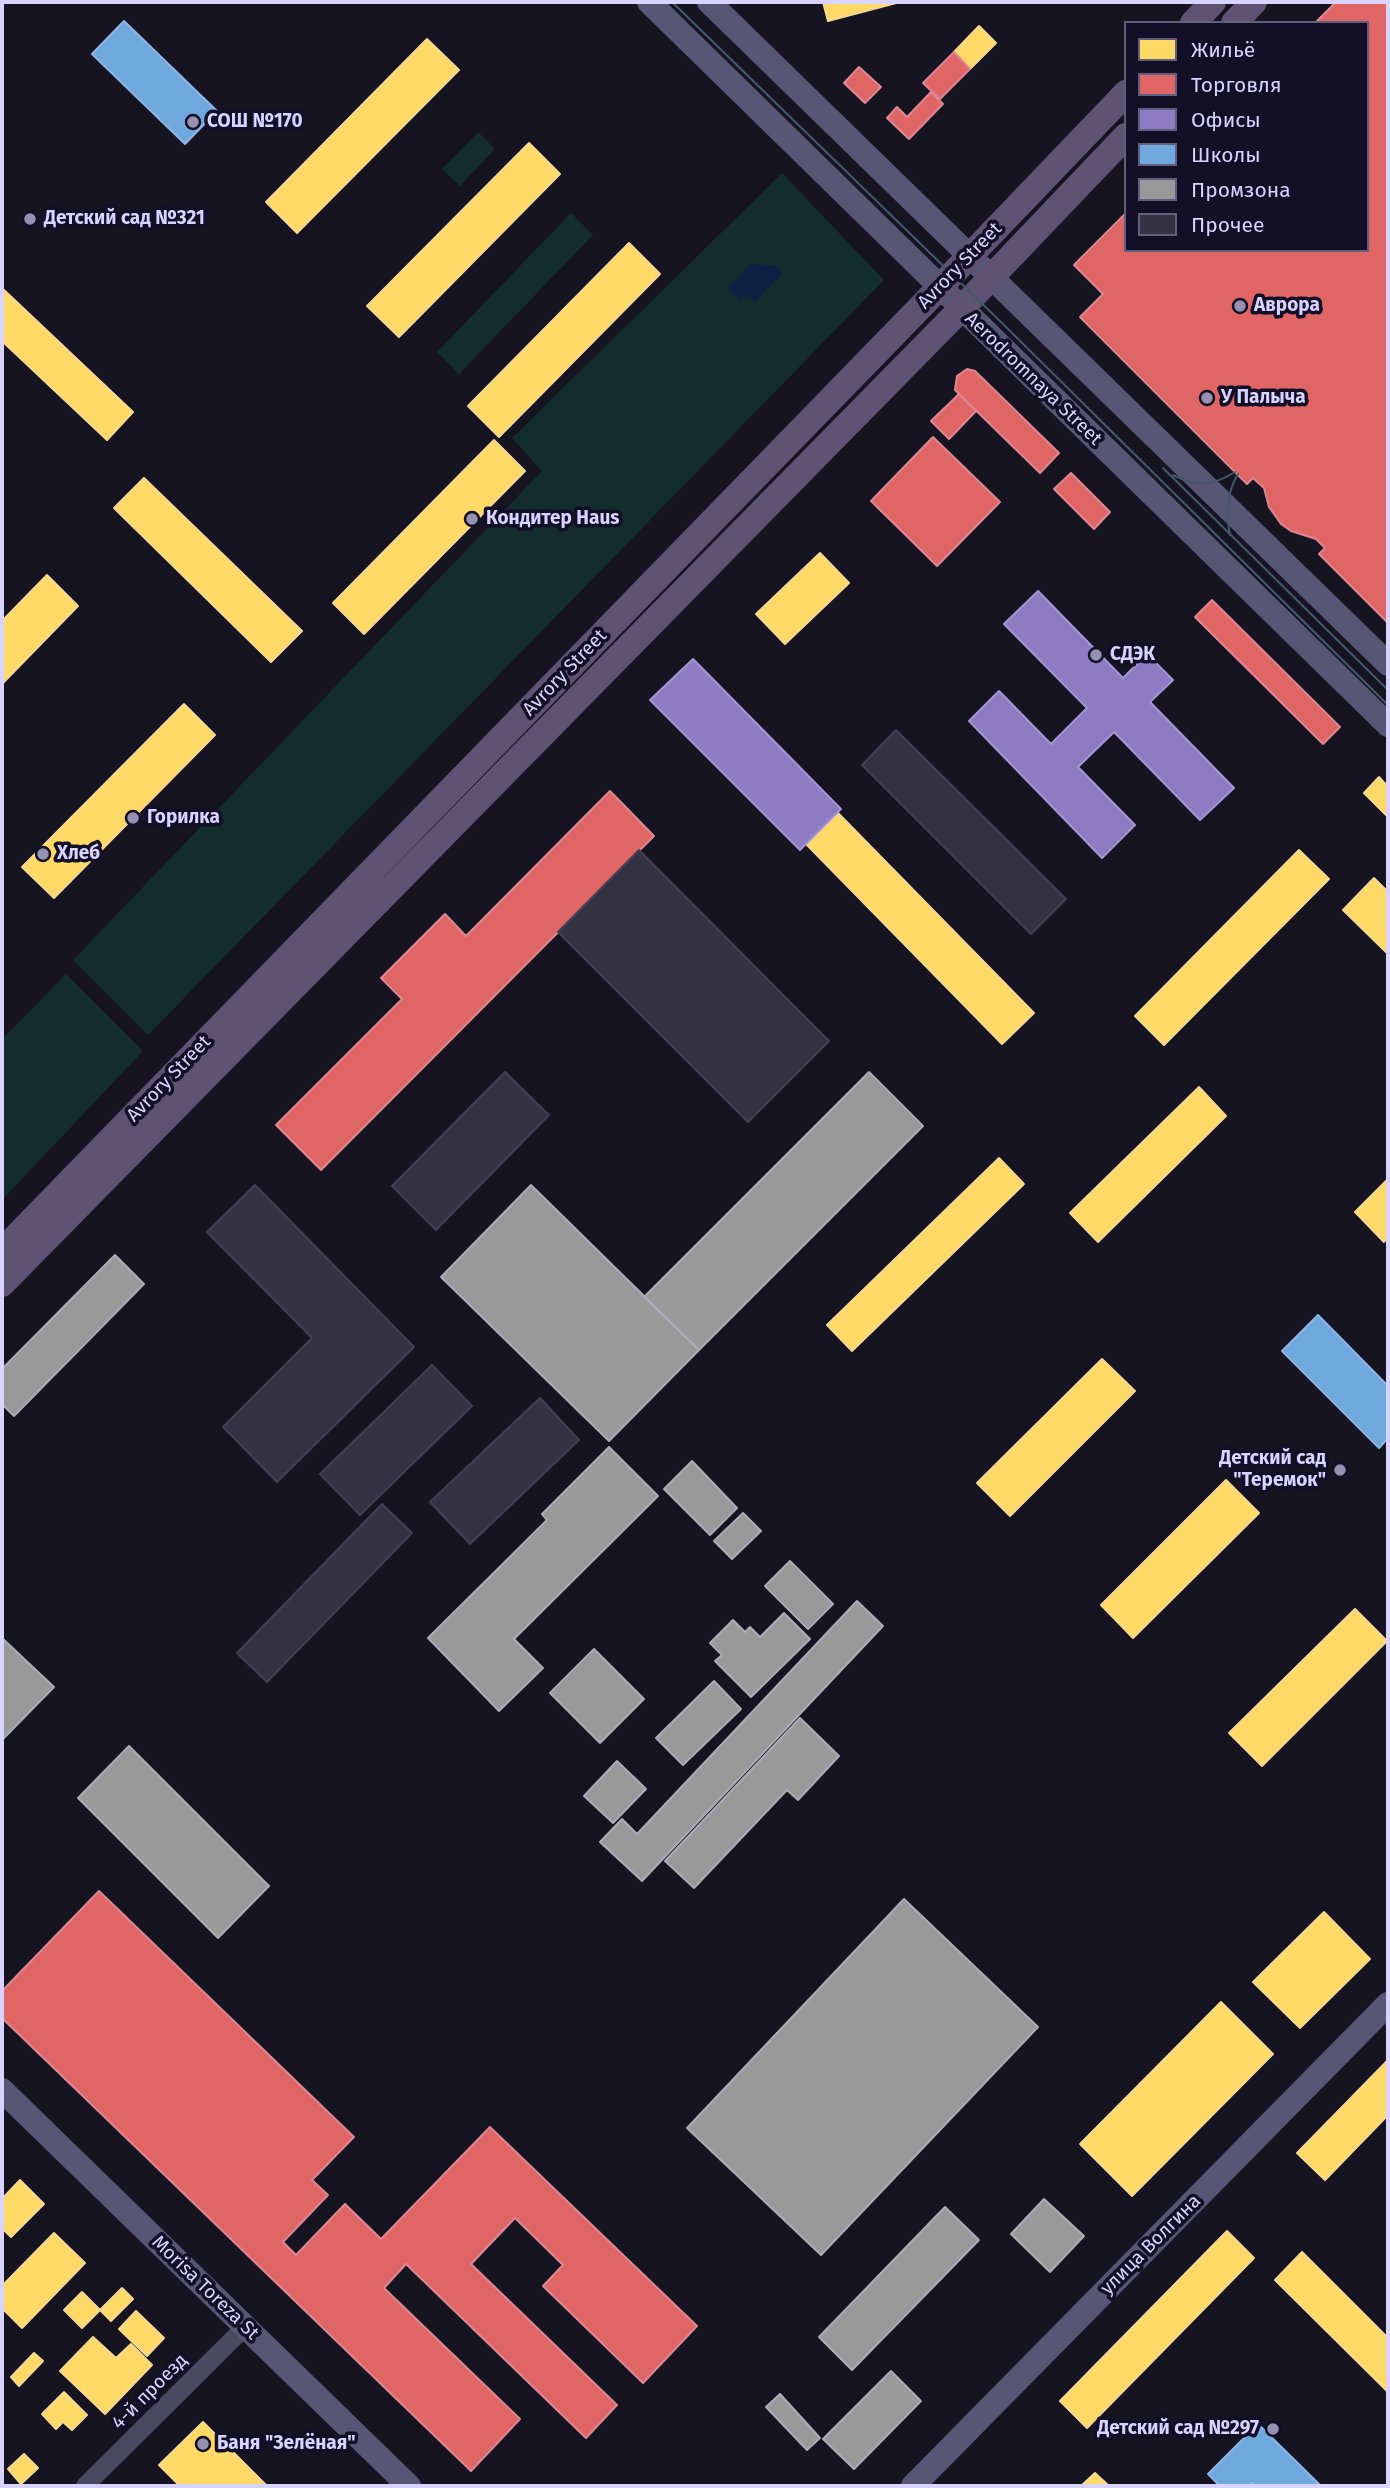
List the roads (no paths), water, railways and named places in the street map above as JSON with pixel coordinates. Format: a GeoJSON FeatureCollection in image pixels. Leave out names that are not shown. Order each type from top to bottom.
{"type":"FeatureCollection","features":[{"type":"Feature","properties":{"kind":"main road","name":"Aerodromnaya Street"},"geometry":{"type":"LineString","coordinates":[[649,2],[1388,725]]}},
{"type":"Feature","properties":{"kind":"main road"},"geometry":{"type":"LineString","coordinates":[[709,2],[1388,664]]}},
{"type":"Feature","properties":{"kind":"main road"},"geometry":{"type":"LineString","coordinates":[[1195,21],[1213,2]]}},
{"type":"Feature","properties":{"kind":"main road"},"geometry":{"type":"LineString","coordinates":[[1236,21],[1254,2]]}},
{"type":"Feature","properties":{"kind":"main road","name":"Avrory Street"},"geometry":{"type":"LineString","coordinates":[[2,1251],[1124,95]]}},
{"type":"Feature","properties":{"kind":"main road","name":"Avrory Street"},"geometry":{"type":"LineString","coordinates":[[2,1284],[962,308],[1124,138]]}},
{"type":"Feature","properties":{"kind":"main road","name":"улица Волгина"},"geometry":{"type":"LineString","coordinates":[[913,2486],[1388,2004]]}},
{"type":"Feature","properties":{"kind":"main road","name":"Morisa Toreza St"},"geometry":{"type":"LineString","coordinates":[[2,2090],[409,2486]]}},
{"type":"Feature","properties":{"kind":"street","name":"4-й проезд"},"geometry":{"type":"LineString","coordinates":[[85,2486],[245,2327]]}},
{"type":"Feature","properties":{"kind":"water"},"geometry":{"type":"Polygon","coordinates":[[[751,264],[776,266],[782,273],[755,302],[747,294],[741,301],[727,288],[751,264]]]}},
{"type":"Feature","properties":{"kind":"tram line"},"geometry":{"type":"LineString","coordinates":[[672,2],[1004,325],[1388,705]]}},
{"type":"Feature","properties":{"kind":"tram line"},"geometry":{"type":"LineString","coordinates":[[1163,468],[1388,690]]}},
{"type":"Feature","properties":{"kind":"tram line"},"geometry":{"type":"LineString","coordinates":[[1173,475],[1190,482],[1205,484],[1235,472]]}},
{"type":"Feature","properties":{"kind":"tram line"},"geometry":{"type":"LineString","coordinates":[[1230,535],[1228,504],[1238,474]]}},
{"type":"Feature","properties":{"kind":"place","name":"СОШ №170"},"geometry":{"type":"Point","coordinates":[193,122]}},
{"type":"Feature","properties":{"kind":"place","name":"Детский сад №321"},"geometry":{"type":"Point","coordinates":[30,219]}},
{"type":"Feature","properties":{"kind":"place","name":"Аврора"},"geometry":{"type":"Point","coordinates":[1240,306]}},
{"type":"Feature","properties":{"kind":"place","name":"У Палыча"},"geometry":{"type":"Point","coordinates":[1207,398]}},
{"type":"Feature","properties":{"kind":"place","name":"Кондитер Haus"},"geometry":{"type":"Point","coordinates":[472,519]}},
{"type":"Feature","properties":{"kind":"place","name":"СДЭК"},"geometry":{"type":"Point","coordinates":[1096,655]}},
{"type":"Feature","properties":{"kind":"place","name":"Горилка"},"geometry":{"type":"Point","coordinates":[133,818]}},
{"type":"Feature","properties":{"kind":"place","name":"Хлеб"},"geometry":{"type":"Point","coordinates":[43,854]}},
{"type":"Feature","properties":{"kind":"place","name":"Детский сад \"Теремок\""},"geometry":{"type":"Point","coordinates":[1340,1470]}},
{"type":"Feature","properties":{"kind":"place","name":"Детский сад №297"},"geometry":{"type":"Point","coordinates":[1273,2429]}},
{"type":"Feature","properties":{"kind":"place","name":"Баня \"Зелёная\""},"geometry":{"type":"Point","coordinates":[203,2444]}}]}
